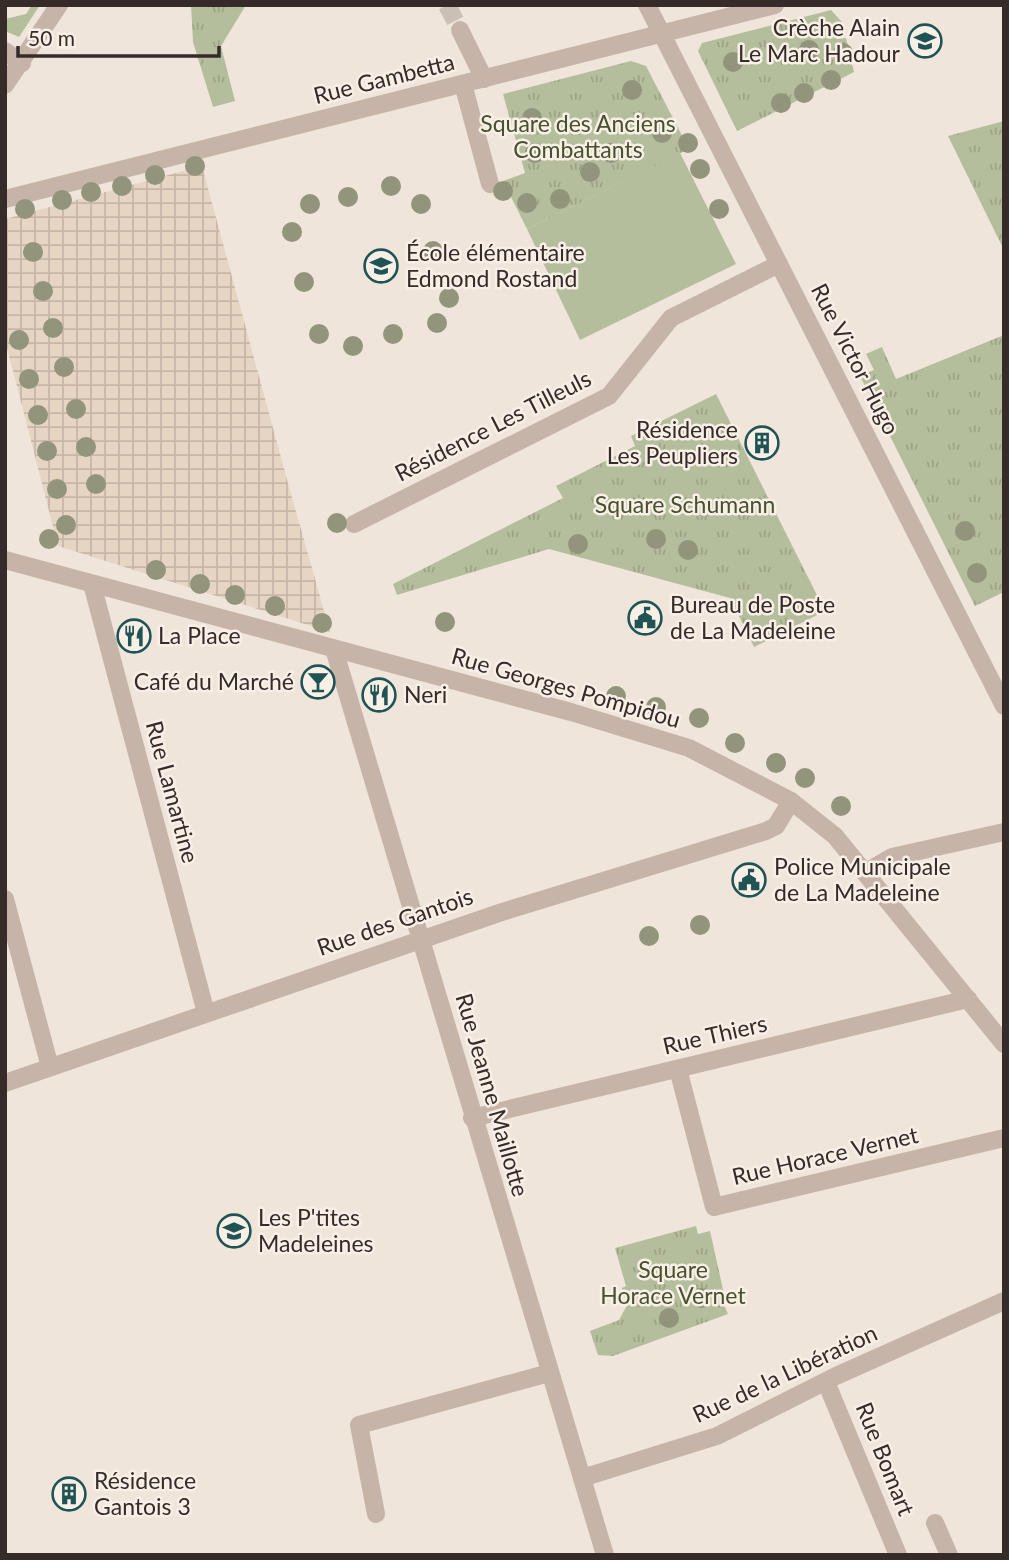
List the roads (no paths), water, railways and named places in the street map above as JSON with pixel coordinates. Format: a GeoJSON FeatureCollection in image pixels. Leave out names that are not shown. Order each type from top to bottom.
{"type":"FeatureCollection","features":[{"type":"Feature","properties":{"kind":"street"},"geometry":{"type":"LineString","coordinates":[[5,85],[59,5]]}},
{"type":"Feature","properties":{"kind":"street","name":"Rue Victor Hugo"},"geometry":{"type":"LineString","coordinates":[[647,5],[1004,706]]}},
{"type":"Feature","properties":{"kind":"street","name":"Rue Gambetta"},"geometry":{"type":"LineString","coordinates":[[5,200],[775,5]]}},
{"type":"Feature","properties":{"kind":"street"},"geometry":{"type":"LineString","coordinates":[[460,30],[484,79]]}},
{"type":"Feature","properties":{"kind":"street"},"geometry":{"type":"LineString","coordinates":[[5,51],[22,63]]}},
{"type":"Feature","properties":{"kind":"street"},"geometry":{"type":"LineString","coordinates":[[463,84],[490,184]]}},
{"type":"Feature","properties":{"kind":"street","name":"Résidence Les Tilleuls"},"geometry":{"type":"LineString","coordinates":[[354,524],[609,396],[671,318],[779,264]]}},
{"type":"Feature","properties":{"kind":"street","name":"Rue Georges Pompidou"},"geometry":{"type":"LineString","coordinates":[[5,560],[654,736],[689,748],[790,801],[835,836],[1004,1044]]}},
{"type":"Feature","properties":{"kind":"street","name":"Rue Lamartine"},"geometry":{"type":"LineString","coordinates":[[92,584],[206,1013]]}},
{"type":"Feature","properties":{"kind":"street","name":"Rue Jeanne Maillotte"},"geometry":{"type":"LineString","coordinates":[[334,649],[604,1555]]}},
{"type":"Feature","properties":{"kind":"street","name":"Rue des Gantois"},"geometry":{"type":"LineString","coordinates":[[5,1083],[421,939],[766,831],[776,826],[790,801]]}},
{"type":"Feature","properties":{"kind":"street"},"geometry":{"type":"LineString","coordinates":[[866,872],[892,857],[1004,832]]}},
{"type":"Feature","properties":{"kind":"street"},"geometry":{"type":"LineString","coordinates":[[5,899],[50,1066]]}},
{"type":"Feature","properties":{"kind":"street","name":"Rue Thiers"},"geometry":{"type":"LineString","coordinates":[[472,1118],[968,999]]}},
{"type":"Feature","properties":{"kind":"street","name":"Rue Horace Vernet"},"geometry":{"type":"LineString","coordinates":[[678,1069],[714,1207],[1004,1138]]}},
{"type":"Feature","properties":{"kind":"street","name":"Rue de la Libération"},"geometry":{"type":"LineString","coordinates":[[582,1478],[717,1436],[1004,1301]]}},
{"type":"Feature","properties":{"kind":"street"},"geometry":{"type":"LineString","coordinates":[[376,1514],[359,1425],[550,1374]]}},
{"type":"Feature","properties":{"kind":"street","name":"Rue Bomart"},"geometry":{"type":"LineString","coordinates":[[827,1382],[898,1555]]}},
{"type":"Feature","properties":{"kind":"street"},"geometry":{"type":"LineString","coordinates":[[936,1523],[949,1555]]}},
{"type":"Feature","properties":{"kind":"tunnel"},"geometry":{"type":"LineString","coordinates":[[447,5],[460,30]]}},
{"type":"Feature","properties":{"kind":"place","name":"Crèche Alain Le Marc Hadour"},"geometry":{"type":"Point","coordinates":[925,41]}},
{"type":"Feature","properties":{"kind":"place","name":"École élémentaire Edmond Rostand"},"geometry":{"type":"Point","coordinates":[381,266]}},
{"type":"Feature","properties":{"kind":"place","name":"Résidence Les Peupliers"},"geometry":{"type":"Point","coordinates":[762,443]}},
{"type":"Feature","properties":{"kind":"place","name":"Bureau de Poste de La Madeleine"},"geometry":{"type":"Point","coordinates":[645,618]}},
{"type":"Feature","properties":{"kind":"place","name":"La Place"},"geometry":{"type":"Point","coordinates":[134,636]}},
{"type":"Feature","properties":{"kind":"place","name":"Café du Marché"},"geometry":{"type":"Point","coordinates":[318,682]}},
{"type":"Feature","properties":{"kind":"place","name":"Neri"},"geometry":{"type":"Point","coordinates":[379,695]}},
{"type":"Feature","properties":{"kind":"place","name":"Police Municipale de La Madeleine"},"geometry":{"type":"Point","coordinates":[749,880]}},
{"type":"Feature","properties":{"kind":"place","name":"Les P'tites Madeleines"},"geometry":{"type":"Point","coordinates":[234,1231]}},
{"type":"Feature","properties":{"kind":"place","name":"Résidence Gantois 3"},"geometry":{"type":"Point","coordinates":[69,1494]}},
{"type":"Feature","properties":{"kind":"park label","name":"Square des Anciens Combattants"},"geometry":{"type":"Point","coordinates":[578,137]}},
{"type":"Feature","properties":{"kind":"park label","name":"Square Schumann"},"geometry":{"type":"Point","coordinates":[685,505]}},
{"type":"Feature","properties":{"kind":"park label","name":"Square Horace Vernet"},"geometry":{"type":"Point","coordinates":[673,1283]}}]}
